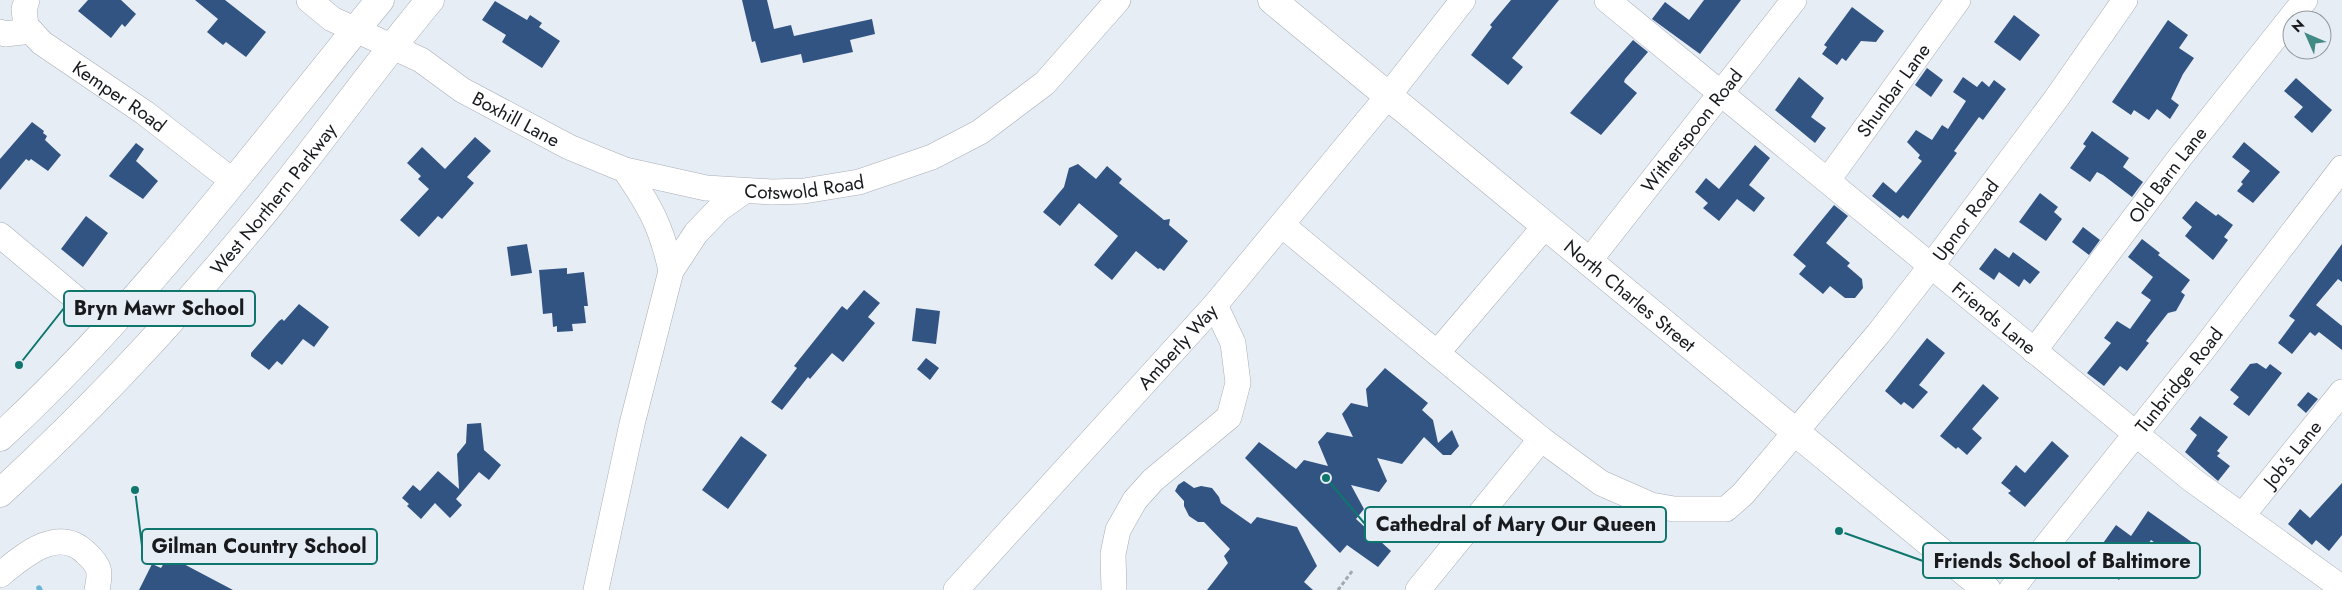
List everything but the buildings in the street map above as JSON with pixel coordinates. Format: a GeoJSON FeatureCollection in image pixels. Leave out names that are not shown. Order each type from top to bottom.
{"type":"FeatureCollection","features":[{"type":"Feature","properties":{"kind":"main road"},"geometry":{"type":"LineString","coordinates":[[0,437],[62,377],[109,326],[234,182],[380,0]]}},
{"type":"Feature","properties":{"kind":"main road","name":"West Northern Parkway"},"geometry":{"type":"LineString","coordinates":[[0,493],[61,437],[136,360],[202,286],[270,205],[391,47],[430,0]]}},
{"type":"Feature","properties":{"kind":"main road","name":"North Charles Street"},"geometry":{"type":"LineString","coordinates":[[1272,0],[1987,590]]}},
{"type":"Feature","properties":{"kind":"street"},"geometry":{"type":"LineString","coordinates":[[26,0],[24,17],[26,26],[31,31]]}},
{"type":"Feature","properties":{"kind":"street","name":"Boxhill Lane"},"geometry":{"type":"LineString","coordinates":[[309,0],[332,19],[420,60],[462,90],[570,148],[625,170],[706,188],[744,192]]}},
{"type":"Feature","properties":{"kind":"street","name":"Cotswold Road"},"geometry":{"type":"LineString","coordinates":[[596,590],[632,424],[671,271],[696,233],[719,209],[744,192],[804,191],[859,182],[902,168],[957,145],[999,120],[1045,84],[1118,0]]}},
{"type":"Feature","properties":{"kind":"street","name":"Amberly Way"},"geometry":{"type":"LineString","coordinates":[[956,590],[1216,305],[1388,96],[1463,0]]}},
{"type":"Feature","properties":{"kind":"street","name":"Witherspoon Road"},"geometry":{"type":"LineString","coordinates":[[1589,261],[1794,0]]}},
{"type":"Feature","properties":{"kind":"street","name":"Shunbar Lane"},"geometry":{"type":"LineString","coordinates":[[1828,180],[1958,0]]}},
{"type":"Feature","properties":{"kind":"street","name":"Upnor Road"},"geometry":{"type":"LineString","coordinates":[[1541,439],[1601,483],[1651,505],[1674,509],[1726,509],[1743,494],[1878,334],[2056,100],[2125,0]]}},
{"type":"Feature","properties":{"kind":"street","name":"Old Barn Lane"},"geometry":{"type":"LineString","coordinates":[[2034,351],[2187,149],[2305,0]]}},
{"type":"Feature","properties":{"kind":"street","name":"Friends Lane"},"geometry":{"type":"LineString","coordinates":[[1617,3],[1721,95],[1828,180],[2135,434],[2191,479],[2342,588]]}},
{"type":"Feature","properties":{"kind":"street"},"geometry":{"type":"LineString","coordinates":[[0,32],[5,34],[31,31]]}},
{"type":"Feature","properties":{"kind":"street","name":"Kemper Road"},"geometry":{"type":"LineString","coordinates":[[31,31],[42,43],[144,113],[234,182]]}},
{"type":"Feature","properties":{"kind":"street","name":"Tunbridge Road"},"geometry":{"type":"LineString","coordinates":[[2011,590],[2342,168]]}},
{"type":"Feature","properties":{"kind":"street"},"geometry":{"type":"LineString","coordinates":[[625,170],[656,220],[665,243],[671,271]]}},
{"type":"Feature","properties":{"kind":"street"},"geometry":{"type":"LineString","coordinates":[[1282,224],[1541,439],[1418,590]]}},
{"type":"Feature","properties":{"kind":"street"},"geometry":{"type":"LineString","coordinates":[[1437,353],[1546,225]]}},
{"type":"Feature","properties":{"kind":"street"},"geometry":{"type":"LineString","coordinates":[[0,235],[109,326]]}},
{"type":"Feature","properties":{"kind":"street"},"geometry":{"type":"LineString","coordinates":[[1114,590],[1113,554],[1118,530],[1135,500],[1153,480],[1229,417],[1238,383],[1233,343],[1216,305]]}},
{"type":"Feature","properties":{"kind":"street","name":"Job's Lane"},"geometry":{"type":"LineString","coordinates":[[2242,516],[2342,392]]}},
{"type":"Feature","properties":{"kind":"street"},"geometry":{"type":"LineString","coordinates":[[0,575],[23,556],[56,541],[67,541],[80,546],[95,562],[100,574],[98,590]]}},
{"type":"Feature","properties":{"kind":"path"},"geometry":{"type":"LineString","coordinates":[[1338,590],[1353,570]]}},
{"type":"Feature","properties":{"kind":"place","name":"Bryn Mawr School"},"geometry":{"type":"Point","coordinates":[19,365]}},
{"type":"Feature","properties":{"kind":"place","name":"Cathedral of Mary Our Queen"},"geometry":{"type":"Point","coordinates":[1326,478]}},
{"type":"Feature","properties":{"kind":"place","name":"Gilman Country School"},"geometry":{"type":"Point","coordinates":[135,490]}},
{"type":"Feature","properties":{"kind":"place","name":"Friends School of Baltimore"},"geometry":{"type":"Point","coordinates":[1839,531]}}]}
